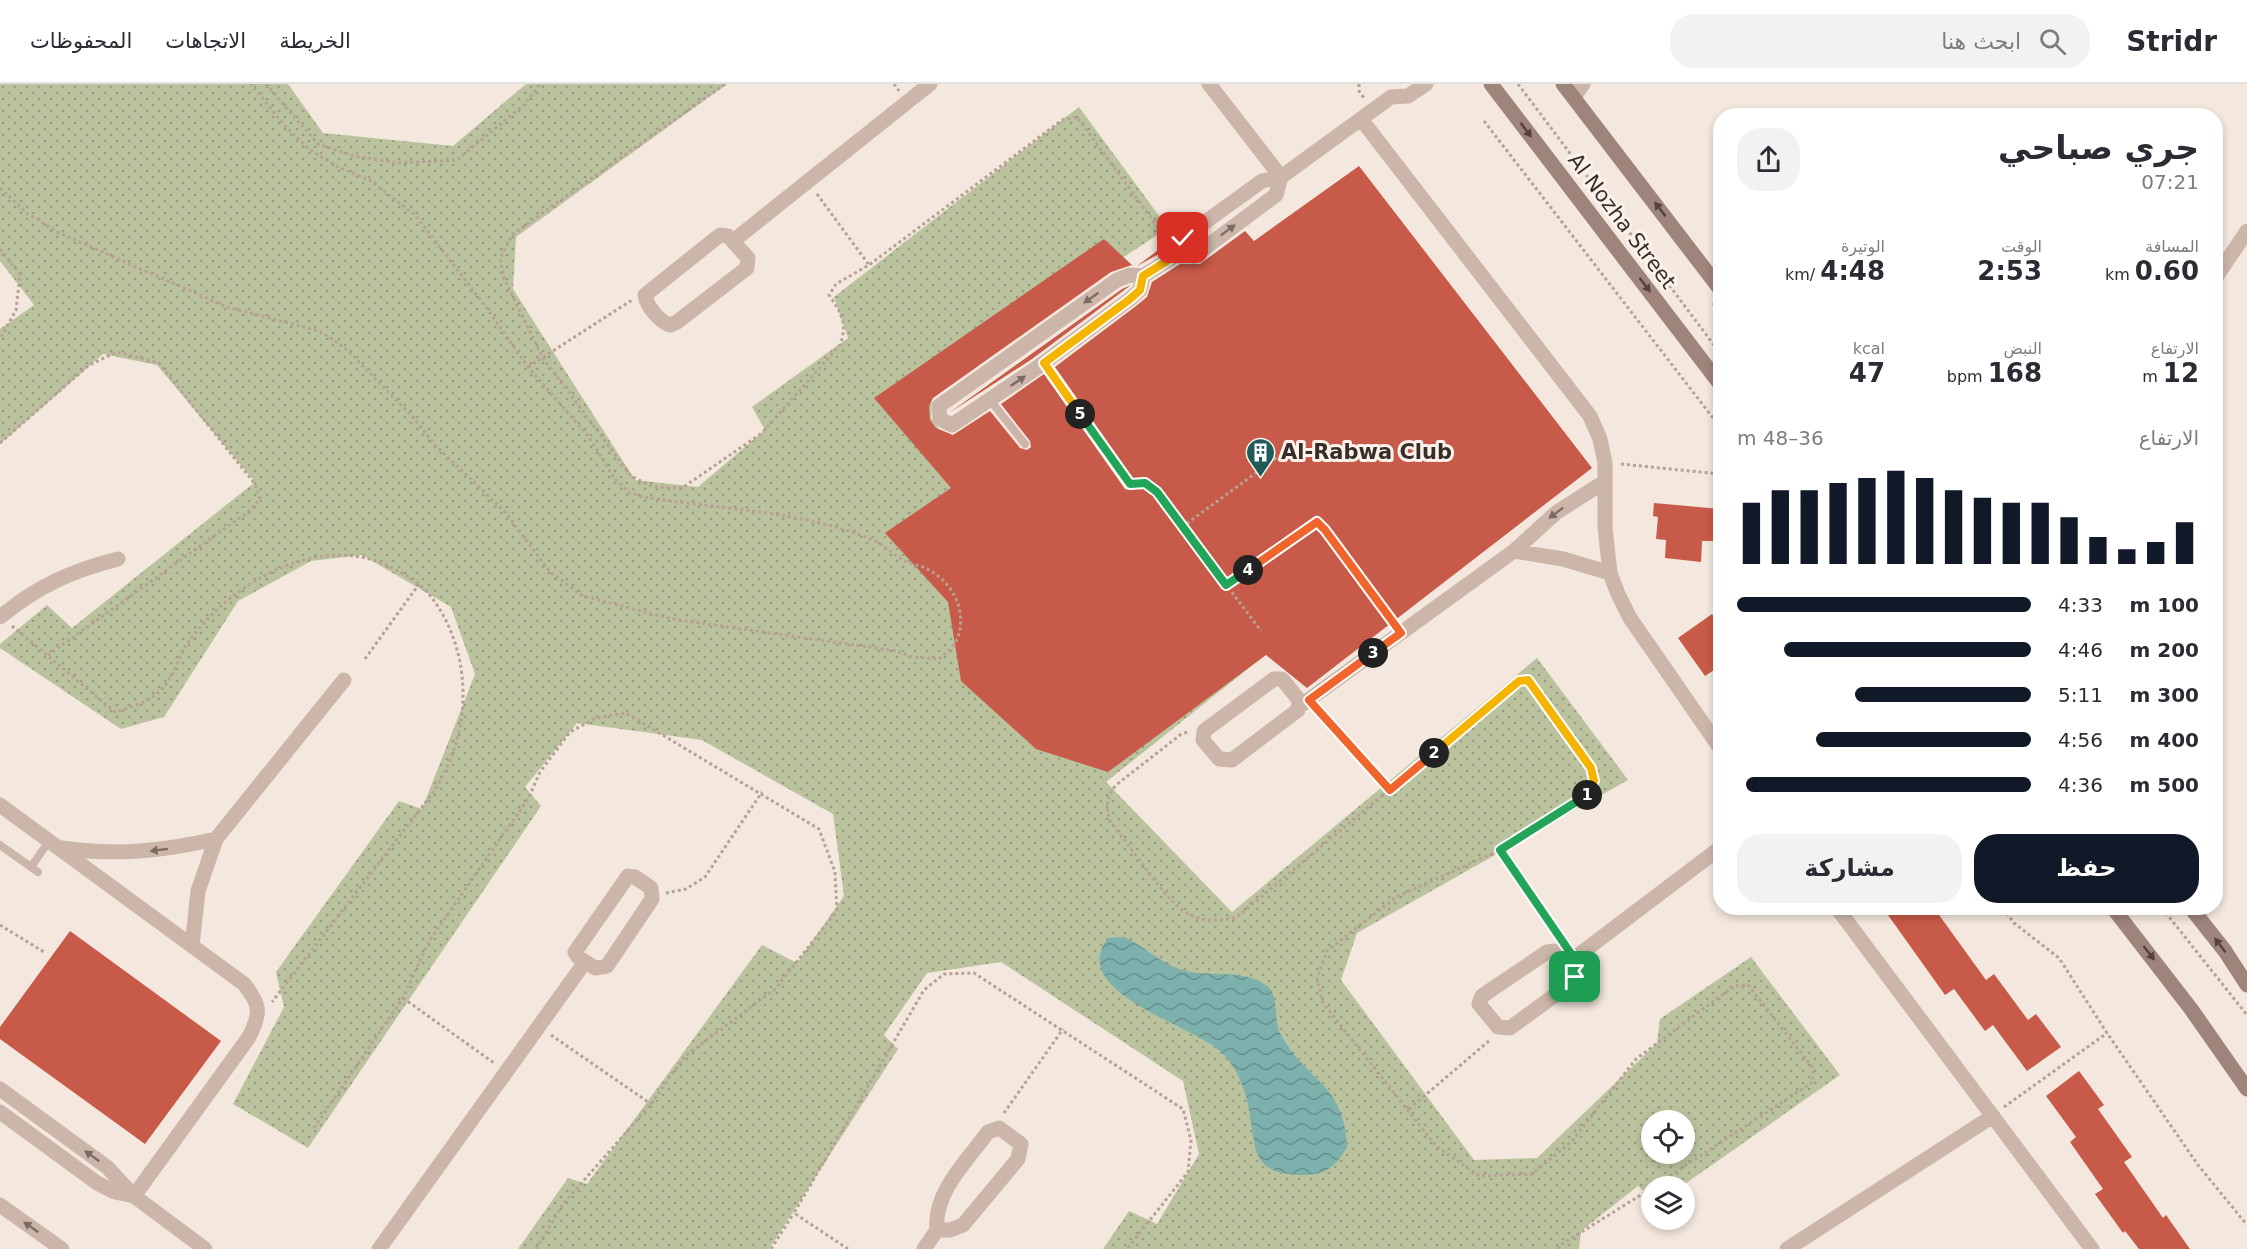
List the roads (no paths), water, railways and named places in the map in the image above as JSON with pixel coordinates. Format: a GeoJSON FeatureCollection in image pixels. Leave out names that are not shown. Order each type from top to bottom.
{"type":"FeatureCollection","features":[{"type":"Feature","properties":{"kind":"main road","name":"Al Nozha Street"},"geometry":{"type":"LineString","coordinates":[[1491,84],[1713,375]]}},
{"type":"Feature","properties":{"kind":"main road","name":"Al Nozha Street"},"geometry":{"type":"LineString","coordinates":[[1563,84],[1713,280]]}},
{"type":"Feature","properties":{"kind":"main road"},"geometry":{"type":"LineString","coordinates":[[2118,915],[2184,1000],[2247,1089]]}},
{"type":"Feature","properties":{"kind":"main road"},"geometry":{"type":"LineString","coordinates":[[2196,915],[2247,985]]}},
{"type":"Feature","properties":{"kind":"street"},"geometry":{"type":"LineString","coordinates":[[733,242],[930,84]]}},
{"type":"Feature","properties":{"kind":"street"},"geometry":{"type":"LineString","coordinates":[[1209,84],[1281,177]]}},
{"type":"Feature","properties":{"kind":"street"},"geometry":{"type":"LineString","coordinates":[[1143,276],[1140,290],[1130,299],[1041,365],[952,425],[940,419],[939,406],[1118,280],[1130,275],[1143,276],[1178,254],[1194,255],[1230,229],[1276,195],[1281,177],[1361,119],[1392,90],[1408,96],[1426,84]]}},
{"type":"Feature","properties":{"kind":"street"},"geometry":{"type":"LineString","coordinates":[[1574,97],[1583,84]]}},
{"type":"Feature","properties":{"kind":"street"},"geometry":{"type":"LineString","coordinates":[[1361,119],[1590,416],[1600,439],[1605,463],[1605,528],[1610,573],[1630,618],[1713,738]]}},
{"type":"Feature","properties":{"kind":"street"},"geometry":{"type":"LineString","coordinates":[[2223,267],[2247,231]]}},
{"type":"Feature","properties":{"kind":"street"},"geometry":{"type":"LineString","coordinates":[[720,235],[728,236],[733,242],[748,258],[747,268],[677,322],[670,325],[663,322],[646,302],[645,295],[650,288],[712,239],[720,235]]}},
{"type":"Feature","properties":{"kind":"street"},"geometry":{"type":"LineString","coordinates":[[1023,346],[1041,365]]}},
{"type":"Feature","properties":{"kind":"street"},"geometry":{"type":"LineString","coordinates":[[1305,703],[1299,700],[1282,679],[1274,679],[1204,731],[1203,740],[1219,759],[1232,760],[1305,703],[1514,551],[1557,512],[1604,482]]}},
{"type":"Feature","properties":{"kind":"street"},"geometry":{"type":"LineString","coordinates":[[1514,551],[1563,559],[1610,573]]}},
{"type":"Feature","properties":{"kind":"street"},"geometry":{"type":"LineString","coordinates":[[0,617],[46,585],[75,570],[118,559]]}},
{"type":"Feature","properties":{"kind":"street"},"geometry":{"type":"LineString","coordinates":[[192,946],[198,891],[216,839],[345,680]]}},
{"type":"Feature","properties":{"kind":"street"},"geometry":{"type":"LineString","coordinates":[[0,805],[244,984],[256,1000],[258,1020],[249,1037],[134,1196]]}},
{"type":"Feature","properties":{"kind":"street"},"geometry":{"type":"LineString","coordinates":[[53,844],[96,853],[136,853],[216,839]]}},
{"type":"Feature","properties":{"kind":"street"},"geometry":{"type":"LineString","coordinates":[[1571,960],[1713,853]]}},
{"type":"Feature","properties":{"kind":"street"},"geometry":{"type":"LineString","coordinates":[[628,876],[635,877],[653,892],[652,899],[607,966],[594,968],[585,962],[575,952],[577,946],[623,881],[628,876]]}},
{"type":"Feature","properties":{"kind":"street"},"geometry":{"type":"LineString","coordinates":[[1842,915],[2092,1249]]}},
{"type":"Feature","properties":{"kind":"street"},"geometry":{"type":"LineString","coordinates":[[1547,952],[1561,954],[1571,960],[1573,982],[1510,1028],[1498,1027],[1479,1004],[1482,996],[1547,952]]}},
{"type":"Feature","properties":{"kind":"street"},"geometry":{"type":"LineString","coordinates":[[379,1249],[585,962]]}},
{"type":"Feature","properties":{"kind":"street"},"geometry":{"type":"LineString","coordinates":[[0,1089],[107,1167],[134,1196],[205,1249]]}},
{"type":"Feature","properties":{"kind":"street"},"geometry":{"type":"LineString","coordinates":[[0,1112],[98,1183],[115,1192],[134,1196]]}},
{"type":"Feature","properties":{"kind":"street"},"geometry":{"type":"LineString","coordinates":[[1787,1249],[1993,1116]]}},
{"type":"Feature","properties":{"kind":"street"},"geometry":{"type":"LineString","coordinates":[[924,1249],[937,1230],[935,1217],[944,1192],[993,1129],[999,1128],[1021,1144],[1018,1159],[963,1225],[950,1230],[937,1230]]}},
{"type":"Feature","properties":{"kind":"street"},"geometry":{"type":"LineString","coordinates":[[0,1205],[62,1249]]}},
{"type":"Feature","properties":{"kind":"lane"},"geometry":{"type":"LineString","coordinates":[[1041,365],[1130,484]]}},
{"type":"Feature","properties":{"kind":"lane"},"geometry":{"type":"LineString","coordinates":[[990,399],[1025,444]]}},
{"type":"Feature","properties":{"kind":"lane"},"geometry":{"type":"LineString","coordinates":[[0,845],[34,869],[53,844]]}},
{"type":"Feature","properties":{"kind":"water"},"geometry":{"type":"Polygon","coordinates":[[[1124,937],[1179,969],[1247,977],[1257,980],[1271,990],[1280,1033],[1290,1049],[1332,1095],[1345,1126],[1347,1147],[1330,1168],[1312,1175],[1286,1174],[1264,1164],[1255,1146],[1248,1105],[1239,1077],[1221,1052],[1138,1005],[1118,991],[1104,975],[1100,957],[1108,938],[1124,937]]]}},
{"type":"Feature","properties":{"kind":"place","name":"Al-Rabwa Club"},"geometry":{"type":"Point","coordinates":[1260,478]}}]}
